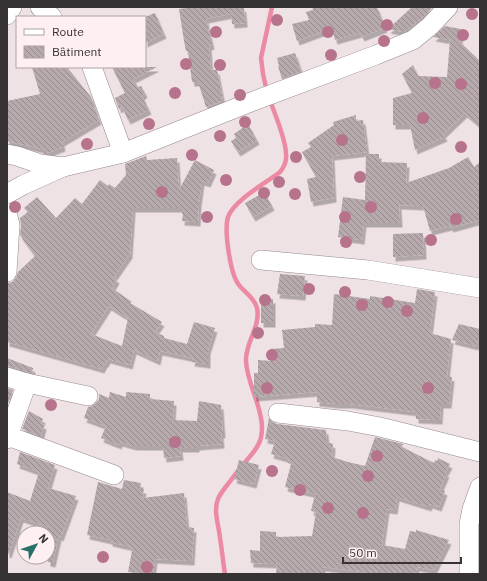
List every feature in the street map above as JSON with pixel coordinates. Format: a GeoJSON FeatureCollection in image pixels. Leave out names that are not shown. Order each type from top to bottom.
{"type":"FeatureCollection","features":[{"type":"Feature","properties":{"kind":"street"},"geometry":{"type":"LineString","coordinates":[[7,15],[12,7]]}},
{"type":"Feature","properties":{"kind":"street"},"geometry":{"type":"LineString","coordinates":[[40,7],[51,16]]}},
{"type":"Feature","properties":{"kind":"street"},"geometry":{"type":"LineString","coordinates":[[7,194],[63,167],[123,153],[251,102],[376,56],[413,40],[430,26],[448,7]]}},
{"type":"Feature","properties":{"kind":"street"},"geometry":{"type":"LineString","coordinates":[[92,68],[123,153]]}},
{"type":"Feature","properties":{"kind":"street"},"geometry":{"type":"LineString","coordinates":[[7,154],[40,164],[63,167]]}},
{"type":"Feature","properties":{"kind":"street"},"geometry":{"type":"LineString","coordinates":[[7,213],[10,225],[7,272]]}},
{"type":"Feature","properties":{"kind":"street"},"geometry":{"type":"LineString","coordinates":[[261,260],[368,270],[480,288]]}},
{"type":"Feature","properties":{"kind":"street"},"geometry":{"type":"LineString","coordinates":[[7,377],[27,383],[88,396]]}},
{"type":"Feature","properties":{"kind":"street"},"geometry":{"type":"LineString","coordinates":[[27,383],[7,438],[114,475]]}},
{"type":"Feature","properties":{"kind":"street"},"geometry":{"type":"LineString","coordinates":[[278,413],[348,421],[380,427],[480,452]]}},
{"type":"Feature","properties":{"kind":"street"},"geometry":{"type":"LineString","coordinates":[[469,574],[469,524],[480,487]]}},
{"type":"Feature","properties":{"kind":"building"},"geometry":{"type":"Polygon","coordinates":[[[194,7],[243,7],[244,9],[245,23],[232,24],[231,14],[206,19],[212,45],[209,46],[211,70],[217,70],[223,101],[206,107],[198,82],[192,82],[188,51],[186,51],[179,9],[194,7]]]}},
{"type":"Feature","properties":{"kind":"building"},"geometry":{"type":"Polygon","coordinates":[[[312,7],[377,7],[385,28],[362,37],[360,33],[335,40],[332,28],[297,41],[292,24],[309,20],[306,12],[313,10],[312,7]]]}},
{"type":"Feature","properties":{"kind":"building"},"geometry":{"type":"Polygon","coordinates":[[[412,7],[433,7],[422,18],[403,32],[388,29],[412,7]]]}},
{"type":"Feature","properties":{"kind":"building"},"geometry":{"type":"Polygon","coordinates":[[[155,13],[164,34],[146,43],[146,17],[155,13]]]}},
{"type":"Feature","properties":{"kind":"building"},"geometry":{"type":"Polygon","coordinates":[[[445,26],[461,29],[460,42],[480,61],[480,126],[465,113],[443,134],[445,137],[415,150],[410,125],[393,125],[393,98],[412,93],[402,74],[413,65],[418,76],[447,77],[450,40],[433,37],[445,26]]]}},
{"type":"Feature","properties":{"kind":"building"},"geometry":{"type":"Polygon","coordinates":[[[295,53],[301,71],[282,79],[277,58],[295,53]]]}},
{"type":"Feature","properties":{"kind":"building"},"geometry":{"type":"Polygon","coordinates":[[[157,67],[133,79],[138,87],[141,86],[145,93],[142,96],[149,110],[128,120],[122,107],[119,109],[115,98],[125,93],[112,68],[157,67]]]}},
{"type":"Feature","properties":{"kind":"building"},"geometry":{"type":"Polygon","coordinates":[[[32,68],[68,68],[91,97],[99,120],[62,142],[63,147],[45,154],[43,153],[42,149],[7,141],[7,101],[40,94],[32,68]]]}},
{"type":"Feature","properties":{"kind":"building"},"geometry":{"type":"Polygon","coordinates":[[[356,115],[356,121],[363,120],[367,152],[332,156],[334,198],[311,202],[307,179],[316,177],[302,152],[311,147],[308,143],[334,125],[333,122],[356,115]]]}},
{"type":"Feature","properties":{"kind":"building"},"geometry":{"type":"Polygon","coordinates":[[[248,124],[257,140],[238,152],[231,141],[236,138],[234,134],[248,124]]]}},
{"type":"Feature","properties":{"kind":"building"},"geometry":{"type":"Polygon","coordinates":[[[366,154],[379,154],[379,162],[407,163],[406,183],[449,168],[468,157],[474,167],[480,162],[480,220],[451,228],[450,226],[430,231],[423,206],[399,205],[400,223],[364,223],[362,240],[338,237],[343,197],[365,200],[366,154]]]}},
{"type":"Feature","properties":{"kind":"building"},"geometry":{"type":"Polygon","coordinates":[[[146,156],[147,160],[177,158],[179,190],[195,160],[214,170],[208,183],[202,181],[198,222],[182,221],[182,208],[133,208],[130,254],[114,277],[117,279],[112,288],[132,302],[130,303],[162,322],[155,332],[164,336],[164,338],[187,344],[194,322],[215,328],[208,350],[208,364],[192,362],[193,358],[160,351],[158,361],[134,350],[130,365],[108,359],[102,369],[7,342],[7,283],[12,282],[16,278],[18,272],[35,256],[20,235],[20,218],[28,212],[24,208],[37,197],[56,218],[75,198],[82,204],[100,180],[108,186],[109,184],[115,188],[126,175],[125,164],[146,156]],[[109,306],[91,334],[122,346],[128,318],[109,306]]]}},
{"type":"Feature","properties":{"kind":"building"},"geometry":{"type":"Polygon","coordinates":[[[261,194],[267,197],[272,206],[253,217],[245,203],[261,194]]]}},
{"type":"Feature","properties":{"kind":"building"},"geometry":{"type":"Polygon","coordinates":[[[423,233],[424,255],[393,257],[393,234],[423,233]]]}},
{"type":"Feature","properties":{"kind":"building"},"geometry":{"type":"Polygon","coordinates":[[[280,274],[305,276],[303,296],[277,294],[280,274]]]}},
{"type":"Feature","properties":{"kind":"building"},"geometry":{"type":"Polygon","coordinates":[[[417,289],[435,292],[430,333],[451,339],[447,376],[452,377],[449,404],[441,404],[440,420],[416,419],[416,412],[350,404],[317,402],[317,392],[254,397],[254,373],[258,373],[258,360],[271,361],[270,349],[284,348],[282,330],[315,327],[315,324],[332,325],[334,294],[370,299],[370,296],[415,303],[417,289]]]}},
{"type":"Feature","properties":{"kind":"building"},"geometry":{"type":"Polygon","coordinates":[[[261,298],[273,299],[273,323],[261,323],[261,298]]]}},
{"type":"Feature","properties":{"kind":"building"},"geometry":{"type":"Polygon","coordinates":[[[459,324],[480,329],[480,335],[476,346],[452,340],[459,324]]]}},
{"type":"Feature","properties":{"kind":"building"},"geometry":{"type":"Polygon","coordinates":[[[7,358],[33,368],[32,373],[7,366],[7,358]]]}},
{"type":"Feature","properties":{"kind":"building"},"geometry":{"type":"Polygon","coordinates":[[[7,388],[13,390],[7,406],[7,388]]]}},
{"type":"Feature","properties":{"kind":"building"},"geometry":{"type":"Polygon","coordinates":[[[110,392],[126,397],[126,392],[150,394],[150,399],[174,401],[173,420],[197,421],[199,401],[221,405],[223,434],[221,434],[222,444],[197,446],[197,448],[180,448],[181,456],[164,458],[163,446],[134,446],[120,442],[119,445],[101,438],[106,426],[84,418],[88,407],[92,406],[99,399],[99,394],[109,398],[110,392]]]}},
{"type":"Feature","properties":{"kind":"building"},"geometry":{"type":"Polygon","coordinates":[[[29,411],[43,419],[41,424],[44,425],[41,437],[22,429],[29,411]]]}},
{"type":"Feature","properties":{"kind":"building"},"geometry":{"type":"Polygon","coordinates":[[[269,418],[272,422],[277,424],[326,430],[327,442],[333,444],[332,457],[348,462],[365,466],[375,437],[403,444],[402,447],[434,463],[438,458],[450,464],[445,473],[447,473],[440,489],[445,491],[439,507],[430,504],[429,507],[397,497],[395,510],[387,509],[382,545],[405,549],[410,531],[416,532],[416,530],[449,540],[434,570],[417,567],[415,574],[363,574],[363,572],[323,567],[323,574],[276,574],[277,564],[251,563],[250,550],[260,551],[260,531],[276,532],[276,537],[312,536],[316,512],[311,511],[315,494],[285,487],[291,464],[288,463],[289,459],[271,454],[275,441],[265,439],[269,418]]]}},
{"type":"Feature","properties":{"kind":"building"},"geometry":{"type":"Polygon","coordinates":[[[20,452],[55,465],[48,488],[76,496],[61,537],[59,536],[56,550],[56,525],[42,525],[21,518],[19,525],[16,525],[16,533],[9,554],[7,553],[7,492],[30,501],[39,472],[17,464],[20,452]]]}},
{"type":"Feature","properties":{"kind":"building"},"geometry":{"type":"Polygon","coordinates":[[[239,460],[259,465],[254,484],[234,479],[239,460]]]}},
{"type":"Feature","properties":{"kind":"building"},"geometry":{"type":"Polygon","coordinates":[[[124,480],[141,483],[140,489],[144,489],[142,498],[184,493],[187,527],[194,528],[192,561],[155,559],[153,574],[128,572],[132,547],[87,535],[98,482],[122,489],[124,480]]]}},
{"type":"Feature","properties":{"kind":"waterway"},"geometry":{"type":"LineString","coordinates":[[267,92],[261,58],[272,7]]}},
{"type":"Feature","properties":{"kind":"waterway"},"geometry":{"type":"LineString","coordinates":[[225,574],[217,518],[217,504],[222,492],[252,454],[262,435],[261,418],[246,361],[246,354],[257,321],[257,308],[252,298],[239,285],[233,272],[227,241],[227,223],[231,211],[237,204],[251,192],[280,172],[285,164],[286,148],[270,100]]}}]}
